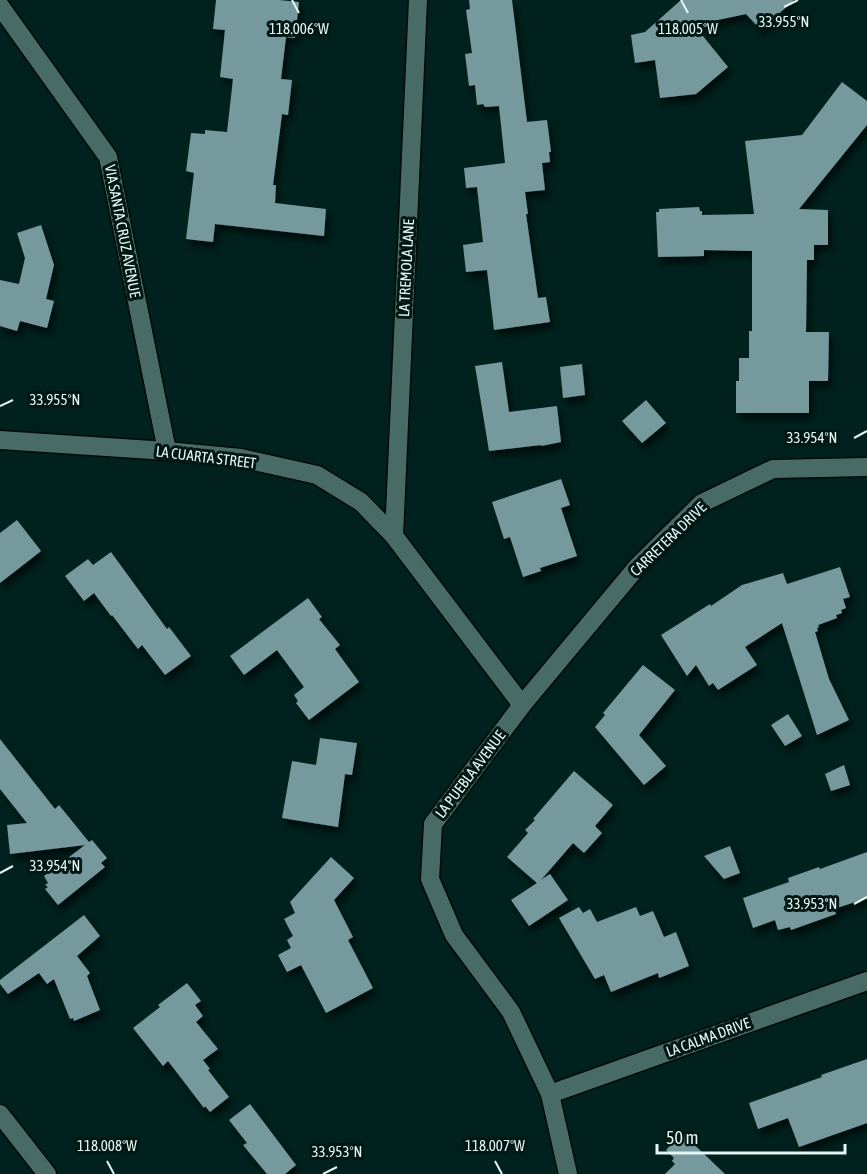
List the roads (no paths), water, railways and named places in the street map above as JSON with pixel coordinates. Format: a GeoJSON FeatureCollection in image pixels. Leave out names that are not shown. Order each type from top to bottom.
{"type":"FeatureCollection","features":[{"type":"Feature","properties":{"kind":"street","name":"LA TREMOLA LANE"},"geometry":{"type":"LineString","coordinates":[[394,537],[418,0]]}},
{"type":"Feature","properties":{"kind":"street","name":"VIA SANTA CRUZ AVENUE"},"geometry":{"type":"LineString","coordinates":[[0,6],[108,157],[167,451]]}},
{"type":"Feature","properties":{"kind":"street","name":"LA CUARTA STREET"},"geometry":{"type":"LineString","coordinates":[[0,440],[241,458],[317,475],[361,502],[394,537],[522,705]]}},
{"type":"Feature","properties":{"kind":"street","name":"CARRETERA DRIVE"},"geometry":{"type":"LineString","coordinates":[[522,705],[637,567],[702,504],[773,469],[867,464]]}},
{"type":"Feature","properties":{"kind":"street","name":"LA PUEBLA AVENUE"},"geometry":{"type":"LineString","coordinates":[[522,705],[434,824],[430,879],[454,935],[511,1012],[550,1094],[568,1174]]}},
{"type":"Feature","properties":{"kind":"street","name":"LA CALMA DRIVE"},"geometry":{"type":"LineString","coordinates":[[550,1094],[867,981]]}},
{"type":"Feature","properties":{"kind":"street"},"geometry":{"type":"LineString","coordinates":[[0,1114],[47,1174]]}}]}
